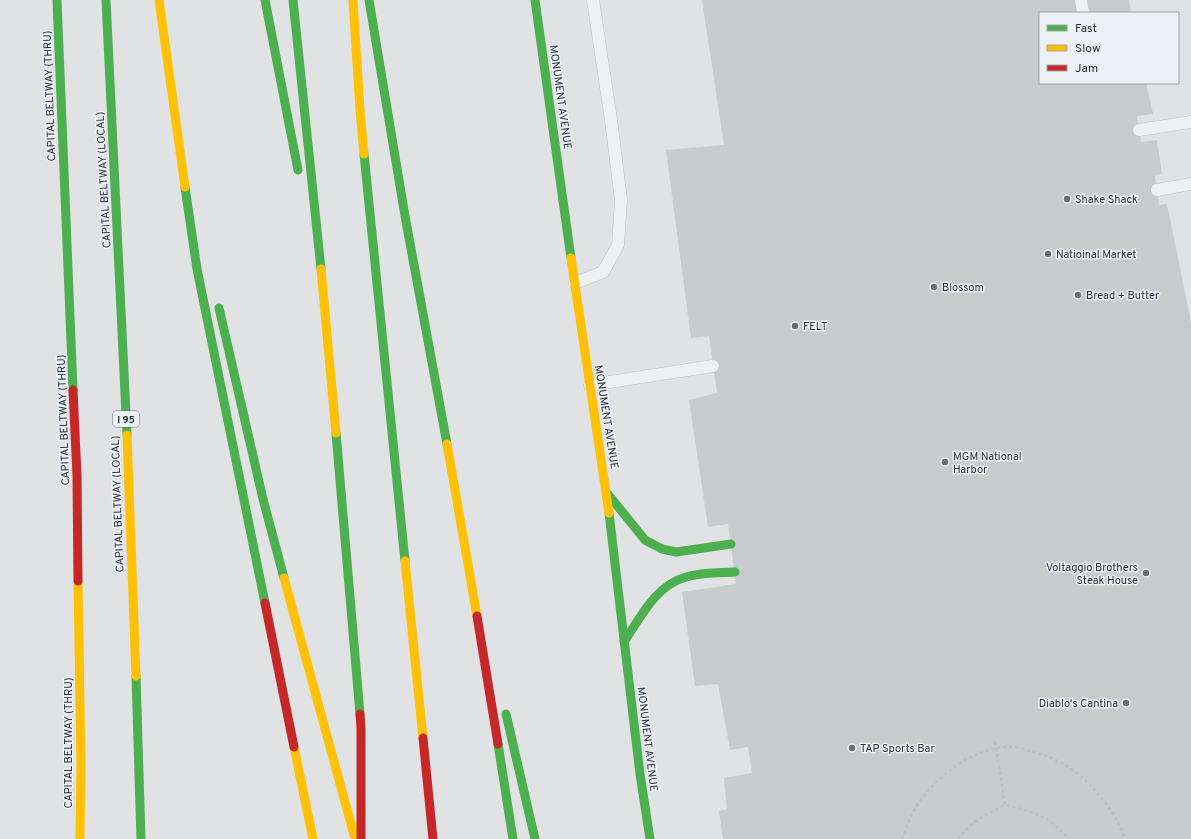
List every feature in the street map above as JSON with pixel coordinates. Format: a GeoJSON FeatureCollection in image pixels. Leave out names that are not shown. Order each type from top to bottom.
{"type":"FeatureCollection","features":[{"type":"Feature","properties":{"kind":"main road","name":"CAPITAL BELTWAY (THRU)"},"geometry":{"type":"LineString","coordinates":[[57,0],[77,475],[81,764],[80,839]]}},
{"type":"Feature","properties":{"kind":"main road","name":"CAPITAL BELTWAY (LOCAL)"},"geometry":{"type":"LineString","coordinates":[[106,0],[128,472],[142,839]]}},
{"type":"Feature","properties":{"kind":"main road"},"geometry":{"type":"LineString","coordinates":[[159,0],[168,73],[197,269],[313,839]]}},
{"type":"Feature","properties":{"kind":"main road"},"geometry":{"type":"LineString","coordinates":[[265,0],[299,178]]}},
{"type":"Feature","properties":{"kind":"main road"},"geometry":{"type":"LineString","coordinates":[[293,0],[327,326],[361,728],[361,839]]}},
{"type":"Feature","properties":{"kind":"main road"},"geometry":{"type":"LineString","coordinates":[[353,0],[360,110],[434,839]]}},
{"type":"Feature","properties":{"kind":"main road"},"geometry":{"type":"LineString","coordinates":[[369,0],[405,216],[471,577],[513,839]]}},
{"type":"Feature","properties":{"kind":"main road","name":"MONUMENT AVENUE"},"geometry":{"type":"LineString","coordinates":[[535,0],[575,283],[607,494],[640,774],[650,839]]}},
{"type":"Feature","properties":{"kind":"main road"},"geometry":{"type":"LineString","coordinates":[[168,73],[198,209]]}},
{"type":"Feature","properties":{"kind":"main road"},"geometry":{"type":"LineString","coordinates":[[306,217],[327,326]]}},
{"type":"Feature","properties":{"kind":"main road"},"geometry":{"type":"LineString","coordinates":[[217,300],[263,499],[355,839]]}},
{"type":"Feature","properties":{"kind":"main road"},"geometry":{"type":"LineString","coordinates":[[607,494],[645,540],[662,549],[676,552],[731,544]]}},
{"type":"Feature","properties":{"kind":"main road"},"geometry":{"type":"LineString","coordinates":[[624,642],[656,596],[670,583],[685,577],[735,572]]}},
{"type":"Feature","properties":{"kind":"main road"},"geometry":{"type":"LineString","coordinates":[[471,577],[496,675]]}},
{"type":"Feature","properties":{"kind":"main road"},"geometry":{"type":"LineString","coordinates":[[504,706],[517,758],[534,839]]}},
{"type":"Feature","properties":{"kind":"lane"},"geometry":{"type":"LineString","coordinates":[[575,283],[603,272],[618,245],[621,200],[593,0]]}},
{"type":"Feature","properties":{"kind":"lane"},"geometry":{"type":"LineString","coordinates":[[1081,0],[1083,12]]}},
{"type":"Feature","properties":{"kind":"lane"},"geometry":{"type":"LineString","coordinates":[[1139,130],[1191,122]]}},
{"type":"Feature","properties":{"kind":"lane"},"geometry":{"type":"LineString","coordinates":[[1157,190],[1191,184]]}},
{"type":"Feature","properties":{"kind":"lane"},"geometry":{"type":"LineString","coordinates":[[590,385],[713,366]]}},
{"type":"Feature","properties":{"kind":"path"},"geometry":{"type":"LineString","coordinates":[[995,742],[1005,805]]}},
{"type":"Feature","properties":{"kind":"path"},"geometry":{"type":"LineString","coordinates":[[902,839],[911,816],[925,796],[941,778],[957,764],[974,755],[996,748],[1012,747],[1046,756],[1070,767],[1085,779],[1116,817],[1125,839]]}},
{"type":"Feature","properties":{"kind":"path"},"geometry":{"type":"LineString","coordinates":[[958,839],[966,829],[976,821],[1005,805],[1044,816],[1069,839]]}},
{"type":"Feature","properties":{"kind":"building","name":"MGM National Harbor"},"geometry":{"type":"Polygon","coordinates":[[[702,0],[1129,0],[1131,12],[1039,12],[1039,84],[1146,84],[1153,114],[1137,116],[1141,142],[1157,140],[1162,174],[1155,175],[1159,205],[1167,204],[1191,322],[1191,839],[723,839],[719,811],[727,809],[724,778],[752,773],[748,747],[730,750],[718,684],[695,686],[682,592],[736,584],[728,524],[708,527],[689,400],[717,393],[709,336],[691,338],[666,150],[724,145],[702,0]]]}},
{"type":"Feature","properties":{"kind":"traffic: fast"},"geometry":{"type":"LineString","coordinates":[[57,0],[73,390]]}},
{"type":"Feature","properties":{"kind":"traffic: fast"},"geometry":{"type":"LineString","coordinates":[[106,0],[127,435]]}},
{"type":"Feature","properties":{"kind":"traffic: fast"},"geometry":{"type":"LineString","coordinates":[[265,0],[298,170]]}},
{"type":"Feature","properties":{"kind":"traffic: fast"},"geometry":{"type":"LineString","coordinates":[[293,0],[321,269]]}},
{"type":"Feature","properties":{"kind":"traffic: fast"},"geometry":{"type":"LineString","coordinates":[[369,0],[405,216],[447,444]]}},
{"type":"Feature","properties":{"kind":"traffic: fast"},"geometry":{"type":"LineString","coordinates":[[535,0],[571,258]]}},
{"type":"Feature","properties":{"kind":"traffic: fast"},"geometry":{"type":"LineString","coordinates":[[364,154],[405,561]]}},
{"type":"Feature","properties":{"kind":"traffic: fast"},"geometry":{"type":"LineString","coordinates":[[185,187],[197,269],[265,603]]}},
{"type":"Feature","properties":{"kind":"traffic: fast"},"geometry":{"type":"LineString","coordinates":[[219,308],[263,499],[284,578]]}},
{"type":"Feature","properties":{"kind":"traffic: fast"},"geometry":{"type":"LineString","coordinates":[[336,433],[360,714]]}},
{"type":"Feature","properties":{"kind":"traffic: fast"},"geometry":{"type":"LineString","coordinates":[[607,493],[645,540],[662,549],[676,552],[731,544]]}},
{"type":"Feature","properties":{"kind":"traffic: fast"},"geometry":{"type":"LineString","coordinates":[[609,513],[640,774],[650,839]]}},
{"type":"Feature","properties":{"kind":"traffic: fast"},"geometry":{"type":"LineString","coordinates":[[624,642],[657,595],[675,581],[698,574],[735,572]]}},
{"type":"Feature","properties":{"kind":"traffic: fast"},"geometry":{"type":"LineString","coordinates":[[136,676],[141,839]]}},
{"type":"Feature","properties":{"kind":"traffic: fast"},"geometry":{"type":"LineString","coordinates":[[506,714],[535,839]]}},
{"type":"Feature","properties":{"kind":"traffic: fast"},"geometry":{"type":"LineString","coordinates":[[498,744],[513,839]]}},
{"type":"Feature","properties":{"kind":"traffic: slow"},"geometry":{"type":"LineString","coordinates":[[159,0],[185,187]]}},
{"type":"Feature","properties":{"kind":"traffic: slow"},"geometry":{"type":"LineString","coordinates":[[353,0],[364,154]]}},
{"type":"Feature","properties":{"kind":"traffic: slow"},"geometry":{"type":"LineString","coordinates":[[571,258],[609,513]]}},
{"type":"Feature","properties":{"kind":"traffic: slow"},"geometry":{"type":"LineString","coordinates":[[321,269],[336,433]]}},
{"type":"Feature","properties":{"kind":"traffic: slow"},"geometry":{"type":"LineString","coordinates":[[127,435],[136,676]]}},
{"type":"Feature","properties":{"kind":"traffic: slow"},"geometry":{"type":"LineString","coordinates":[[447,444],[477,616]]}},
{"type":"Feature","properties":{"kind":"traffic: slow"},"geometry":{"type":"LineString","coordinates":[[405,561],[423,738]]}},
{"type":"Feature","properties":{"kind":"traffic: slow"},"geometry":{"type":"LineString","coordinates":[[284,578],[354,835]]}},
{"type":"Feature","properties":{"kind":"traffic: slow"},"geometry":{"type":"LineString","coordinates":[[78,581],[81,764],[80,839]]}},
{"type":"Feature","properties":{"kind":"traffic: slow"},"geometry":{"type":"LineString","coordinates":[[294,747],[313,839]]}},
{"type":"Feature","properties":{"kind":"traffic: jam"},"geometry":{"type":"LineString","coordinates":[[73,390],[77,475],[78,581]]}},
{"type":"Feature","properties":{"kind":"traffic: jam"},"geometry":{"type":"LineString","coordinates":[[265,603],[294,747]]}},
{"type":"Feature","properties":{"kind":"traffic: jam"},"geometry":{"type":"LineString","coordinates":[[477,616],[498,744]]}},
{"type":"Feature","properties":{"kind":"traffic: jam"},"geometry":{"type":"LineString","coordinates":[[360,714],[361,839]]}},
{"type":"Feature","properties":{"kind":"traffic: jam"},"geometry":{"type":"LineString","coordinates":[[423,738],[433,839]]}},
{"type":"Feature","properties":{"kind":"place","name":"Shake Shack"},"geometry":{"type":"Point","coordinates":[1067,199]}},
{"type":"Feature","properties":{"kind":"place","name":"Natioinal Market"},"geometry":{"type":"Point","coordinates":[1048,254]}},
{"type":"Feature","properties":{"kind":"place","name":"Blossom"},"geometry":{"type":"Point","coordinates":[934,287]}},
{"type":"Feature","properties":{"kind":"place","name":"Bread + Butter"},"geometry":{"type":"Point","coordinates":[1078,295]}},
{"type":"Feature","properties":{"kind":"place","name":"FELT"},"geometry":{"type":"Point","coordinates":[795,326]}},
{"type":"Feature","properties":{"kind":"place","name":"MGM National Harbor"},"geometry":{"type":"Point","coordinates":[945,462]}},
{"type":"Feature","properties":{"kind":"place","name":"Voltaggio Brothers Steak House"},"geometry":{"type":"Point","coordinates":[1146,573]}},
{"type":"Feature","properties":{"kind":"place","name":"Diablo's Cantina"},"geometry":{"type":"Point","coordinates":[1126,703]}},
{"type":"Feature","properties":{"kind":"place","name":"TAP Sports Bar"},"geometry":{"type":"Point","coordinates":[852,748]}}]}
